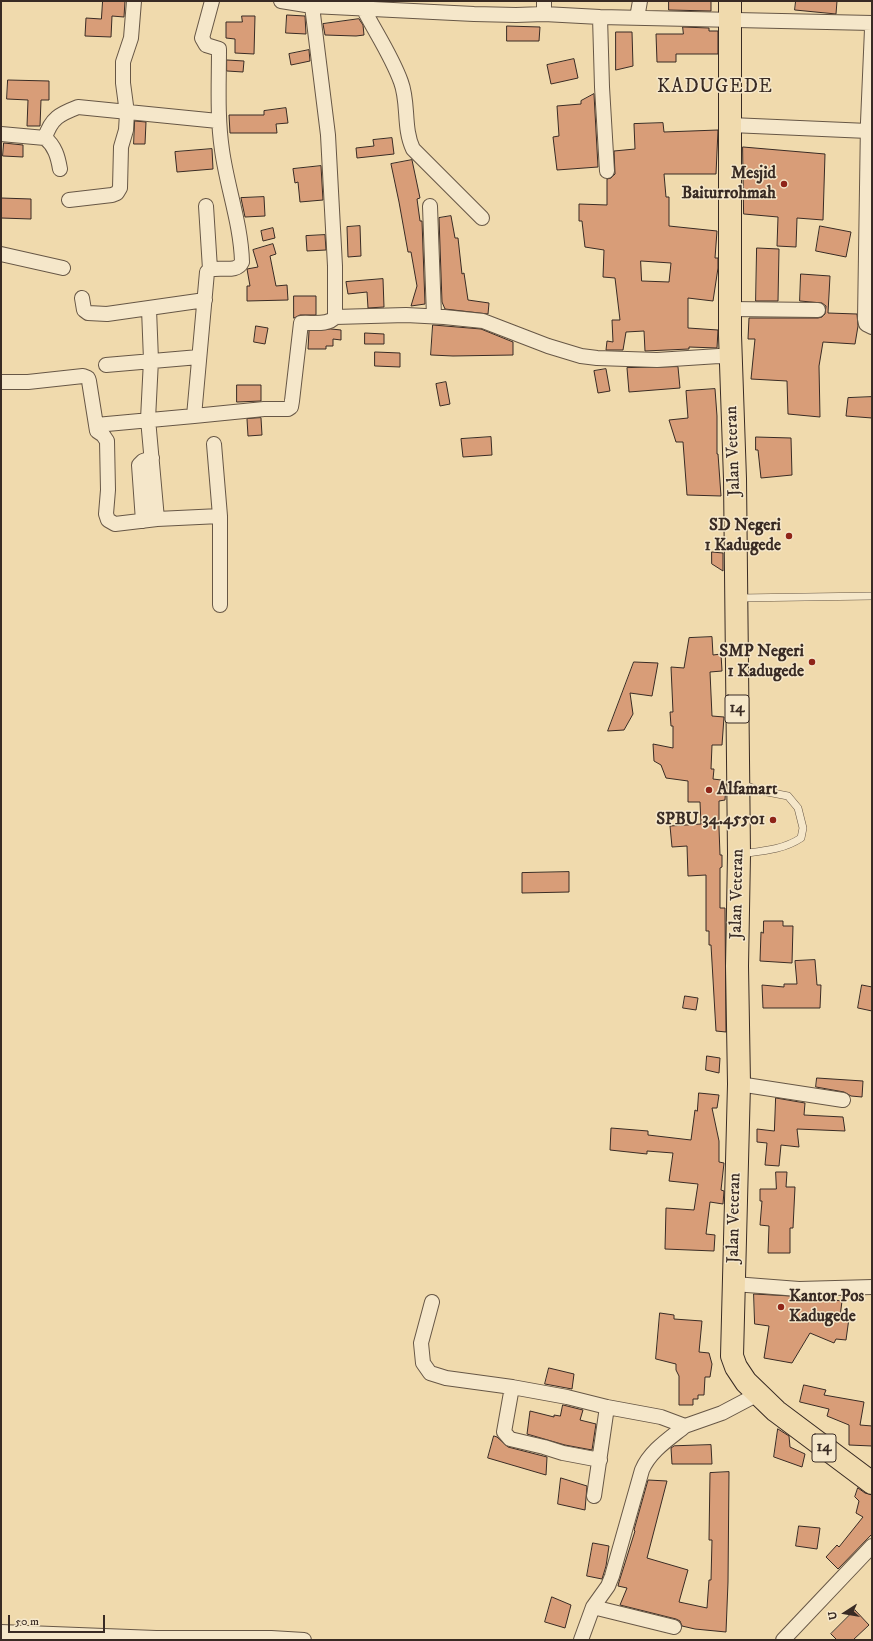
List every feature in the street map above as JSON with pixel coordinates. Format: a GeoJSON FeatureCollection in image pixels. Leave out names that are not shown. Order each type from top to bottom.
{"type":"FeatureCollection","features":[{"type":"Feature","properties":{"kind":"highway","name":"Jalan Veteran"},"geometry":{"type":"LineString","coordinates":[[730,10],[730,309],[735,479],[739,854],[737,966],[739,1084],[732,1356],[740,1375],[767,1403],[872,1484]]}},
{"type":"Feature","properties":{"kind":"street"},"geometry":{"type":"LineString","coordinates":[[69,200],[112,195],[117,193],[120,188],[121,147],[126,130],[127,113],[123,83],[123,62],[131,38],[134,1]]}},
{"type":"Feature","properties":{"kind":"street"},"geometry":{"type":"LineString","coordinates":[[210,269],[234,268],[240,266],[242,262],[218,121],[219,49],[206,45],[202,38],[212,1]]}},
{"type":"Feature","properties":{"kind":"street"},"geometry":{"type":"LineString","coordinates":[[281,1],[306,4],[361,4],[474,14],[516,15],[544,7],[600,17],[637,18],[730,10],[872,23]]}},
{"type":"Feature","properties":{"kind":"street"},"geometry":{"type":"LineString","coordinates":[[637,18],[640,1]]}},
{"type":"Feature","properties":{"kind":"street"},"geometry":{"type":"LineString","coordinates":[[306,4],[328,134],[335,266],[335,317]]}},
{"type":"Feature","properties":{"kind":"street"},"geometry":{"type":"LineString","coordinates":[[361,4],[382,40],[401,83],[409,136],[413,149],[482,218]]}},
{"type":"Feature","properties":{"kind":"street"},"geometry":{"type":"LineString","coordinates":[[600,17],[602,88],[607,171]]}},
{"type":"Feature","properties":{"kind":"street"},"geometry":{"type":"LineString","coordinates":[[872,29],[865,319],[866,324],[872,327]]}},
{"type":"Feature","properties":{"kind":"street"},"geometry":{"type":"LineString","coordinates":[[45,138],[48,130],[61,114],[78,107],[218,121]]}},
{"type":"Feature","properties":{"kind":"street"},"geometry":{"type":"LineString","coordinates":[[731,125],[869,140]]}},
{"type":"Feature","properties":{"kind":"street"},"geometry":{"type":"LineString","coordinates":[[1,134],[45,138],[50,142],[55,150],[60,169]]}},
{"type":"Feature","properties":{"kind":"street"},"geometry":{"type":"LineString","coordinates":[[194,416],[207,272],[210,269],[206,206]]}},
{"type":"Feature","properties":{"kind":"street"},"geometry":{"type":"LineString","coordinates":[[430,206],[434,316]]}},
{"type":"Feature","properties":{"kind":"street"},"geometry":{"type":"LineString","coordinates":[[1,254],[63,268]]}},
{"type":"Feature","properties":{"kind":"street"},"geometry":{"type":"LineString","coordinates":[[82,298],[84,310],[88,313],[106,314],[205,300]]}},
{"type":"Feature","properties":{"kind":"street"},"geometry":{"type":"LineString","coordinates":[[149,309],[151,360],[148,420],[152,458],[150,520]]}},
{"type":"Feature","properties":{"kind":"street"},"geometry":{"type":"LineString","coordinates":[[730,309],[818,310]]}},
{"type":"Feature","properties":{"kind":"street"},"geometry":{"type":"LineString","coordinates":[[96,425],[264,409],[288,409],[291,407],[296,323],[325,322],[331,321],[335,317],[406,315],[483,321],[548,346],[581,356],[597,358],[657,360],[719,356],[731,358]]}},
{"type":"Feature","properties":{"kind":"street"},"geometry":{"type":"LineString","coordinates":[[106,365],[199,357]]}},
{"type":"Feature","properties":{"kind":"street"},"geometry":{"type":"LineString","coordinates":[[1,382],[28,382],[83,376],[88,378],[97,431],[104,435],[107,441],[108,490],[106,514],[108,520],[115,524],[150,520],[220,516]]}},
{"type":"Feature","properties":{"kind":"street"},"geometry":{"type":"LineString","coordinates":[[214,444],[220,516],[220,605]]}},
{"type":"Feature","properties":{"kind":"street"},"geometry":{"type":"LineString","coordinates":[[739,1084],[843,1100]]}},
{"type":"Feature","properties":{"kind":"street"},"geometry":{"type":"LineString","coordinates":[[734,1284],[799,1289],[872,1287]]}},
{"type":"Feature","properties":{"kind":"street"},"geometry":{"type":"LineString","coordinates":[[432,1302],[421,1343],[423,1363],[430,1373],[446,1378],[512,1387],[567,1397],[661,1417],[685,1426]]}},
{"type":"Feature","properties":{"kind":"street"},"geometry":{"type":"LineString","coordinates":[[512,1387],[504,1432],[510,1439],[563,1453],[600,1460]]}},
{"type":"Feature","properties":{"kind":"street"},"geometry":{"type":"LineString","coordinates":[[581,1640],[593,1607],[608,1586],[612,1576],[642,1470],[645,1462],[651,1454],[685,1426],[722,1413],[767,1403]]}},
{"type":"Feature","properties":{"kind":"street"},"geometry":{"type":"LineString","coordinates":[[594,1496],[607,1406]]}},
{"type":"Feature","properties":{"kind":"street"},"geometry":{"type":"LineString","coordinates":[[783,1640],[872,1546]]}},
{"type":"Feature","properties":{"kind":"street"},"geometry":{"type":"LineString","coordinates":[[593,1607],[674,1627]]}},
{"type":"Feature","properties":{"kind":"street"},"geometry":{"type":"LineString","coordinates":[[1,1632],[156,1638],[271,1638],[304,1640]]}},
{"type":"Feature","properties":{"kind":"lane"},"geometry":{"type":"LineString","coordinates":[[736,598],[872,596]]}},
{"type":"Feature","properties":{"kind":"lane"},"geometry":{"type":"LineString","coordinates":[[738,784],[762,791],[788,796],[798,808],[804,828],[801,838],[790,845],[769,850],[739,854]]}},
{"type":"Feature","properties":{"kind":"building"},"geometry":{"type":"Polygon","coordinates":[[[103,1],[125,1],[124,17],[112,16],[111,37],[85,36],[86,18],[101,19],[103,1]]]}},
{"type":"Feature","properties":{"kind":"building"},"geometry":{"type":"Polygon","coordinates":[[[669,1],[711,1],[711,11],[669,10],[669,1]]]}},
{"type":"Feature","properties":{"kind":"building"},"geometry":{"type":"Polygon","coordinates":[[[796,1],[837,1],[836,14],[795,10],[796,1]]]}},
{"type":"Feature","properties":{"kind":"building"},"geometry":{"type":"Polygon","coordinates":[[[287,15],[305,16],[306,34],[286,33],[287,15]]]}},
{"type":"Feature","properties":{"kind":"building"},"geometry":{"type":"Polygon","coordinates":[[[242,16],[255,16],[254,54],[235,53],[235,39],[226,38],[226,22],[242,22],[242,16]]]}},
{"type":"Feature","properties":{"kind":"building"},"geometry":{"type":"Polygon","coordinates":[[[359,19],[363,25],[364,35],[325,35],[323,24],[359,19]]]}},
{"type":"Feature","properties":{"kind":"building"},"geometry":{"type":"Polygon","coordinates":[[[507,26],[540,27],[539,41],[507,41],[507,26]]]}},
{"type":"Feature","properties":{"kind":"building"},"geometry":{"type":"Polygon","coordinates":[[[683,27],[709,28],[709,31],[718,31],[718,54],[676,54],[676,62],[657,62],[656,34],[683,34],[683,27]]]}},
{"type":"Feature","properties":{"kind":"building"},"geometry":{"type":"Polygon","coordinates":[[[616,32],[632,32],[633,66],[616,70],[616,32]]]}},
{"type":"Feature","properties":{"kind":"building"},"geometry":{"type":"Polygon","coordinates":[[[309,50],[310,61],[291,65],[289,54],[309,50]]]}},
{"type":"Feature","properties":{"kind":"building"},"geometry":{"type":"Polygon","coordinates":[[[574,59],[578,78],[551,84],[547,65],[574,59]]]}},
{"type":"Feature","properties":{"kind":"building"},"geometry":{"type":"Polygon","coordinates":[[[227,60],[244,61],[243,72],[227,71],[227,60]]]}},
{"type":"Feature","properties":{"kind":"building"},"geometry":{"type":"Polygon","coordinates":[[[8,80],[49,81],[49,100],[41,100],[40,126],[27,126],[28,100],[7,99],[8,80]]]}},
{"type":"Feature","properties":{"kind":"building"},"geometry":{"type":"Polygon","coordinates":[[[594,94],[598,167],[557,170],[553,137],[559,136],[557,106],[581,104],[581,101],[594,94]]]}},
{"type":"Feature","properties":{"kind":"building"},"geometry":{"type":"Polygon","coordinates":[[[286,108],[288,123],[276,124],[277,133],[230,133],[229,115],[264,115],[264,111],[286,108]]]}},
{"type":"Feature","properties":{"kind":"building"},"geometry":{"type":"Polygon","coordinates":[[[135,121],[146,122],[145,144],[134,144],[135,121]]]}},
{"type":"Feature","properties":{"kind":"building"},"geometry":{"type":"Polygon","coordinates":[[[663,123],[664,132],[718,130],[716,174],[664,174],[666,197],[669,197],[669,226],[717,231],[715,258],[718,258],[718,268],[713,301],[688,298],[688,328],[718,330],[717,348],[689,347],[689,349],[645,351],[644,331],[626,332],[623,350],[606,350],[607,341],[613,342],[612,320],[620,320],[615,278],[603,277],[604,250],[585,247],[582,221],[579,221],[579,204],[607,205],[607,179],[611,178],[615,174],[614,151],[635,149],[634,124],[663,123]],[[641,261],[642,281],[669,282],[671,263],[641,261]]]}},
{"type":"Feature","properties":{"kind":"building"},"geometry":{"type":"Polygon","coordinates":[[[392,138],[394,154],[357,158],[356,148],[374,146],[373,140],[392,138]]]}},
{"type":"Feature","properties":{"kind":"building"},"geometry":{"type":"Polygon","coordinates":[[[4,143],[23,145],[23,157],[3,156],[4,143]]]}},
{"type":"Feature","properties":{"kind":"building","name":"Mesjid Baiturrohmah"},"geometry":{"type":"Polygon","coordinates":[[[743,147],[825,154],[823,220],[797,218],[796,247],[777,246],[778,217],[744,214],[743,147]]]}},
{"type":"Feature","properties":{"kind":"building"},"geometry":{"type":"Polygon","coordinates":[[[212,149],[213,169],[177,172],[175,152],[212,149]]]}},
{"type":"Feature","properties":{"kind":"building"},"geometry":{"type":"Polygon","coordinates":[[[412,160],[420,198],[417,199],[420,221],[422,221],[425,304],[411,306],[417,286],[411,252],[408,252],[391,164],[412,160]]]}},
{"type":"Feature","properties":{"kind":"building"},"geometry":{"type":"Polygon","coordinates":[[[321,166],[323,200],[300,202],[298,182],[295,183],[293,169],[321,166]]]}},
{"type":"Feature","properties":{"kind":"building"},"geometry":{"type":"Polygon","coordinates":[[[264,197],[265,216],[245,217],[241,198],[264,197]]]}},
{"type":"Feature","properties":{"kind":"building"},"geometry":{"type":"Polygon","coordinates":[[[1,198],[31,199],[31,219],[1,218],[1,198]]]}},
{"type":"Feature","properties":{"kind":"building"},"geometry":{"type":"Polygon","coordinates":[[[451,216],[455,238],[458,238],[462,274],[464,273],[468,300],[489,303],[488,314],[445,309],[442,302],[439,218],[451,216]]]}},
{"type":"Feature","properties":{"kind":"building"},"geometry":{"type":"Polygon","coordinates":[[[360,226],[361,256],[348,257],[347,227],[360,226]]]}},
{"type":"Feature","properties":{"kind":"building"},"geometry":{"type":"Polygon","coordinates":[[[820,226],[851,232],[846,257],[816,251],[820,226]]]}},
{"type":"Feature","properties":{"kind":"building"},"geometry":{"type":"Polygon","coordinates":[[[273,228],[275,238],[263,241],[261,231],[273,228]]]}},
{"type":"Feature","properties":{"kind":"building"},"geometry":{"type":"Polygon","coordinates":[[[325,235],[326,250],[307,251],[306,236],[325,235]]]}},
{"type":"Feature","properties":{"kind":"building"},"geometry":{"type":"Polygon","coordinates":[[[273,244],[276,254],[270,256],[276,286],[287,285],[288,300],[247,301],[247,286],[250,286],[247,269],[258,267],[253,250],[273,244]]]}},
{"type":"Feature","properties":{"kind":"building"},"geometry":{"type":"Polygon","coordinates":[[[757,248],[779,249],[778,301],[756,301],[757,248]]]}},
{"type":"Feature","properties":{"kind":"building"},"geometry":{"type":"Polygon","coordinates":[[[801,274],[830,276],[828,313],[857,314],[858,326],[855,344],[823,342],[819,366],[820,417],[788,414],[787,381],[751,379],[755,339],[748,339],[749,318],[818,318],[825,314],[826,306],[822,303],[800,301],[801,274]]]}},
{"type":"Feature","properties":{"kind":"building"},"geometry":{"type":"Polygon","coordinates":[[[383,279],[384,307],[368,308],[367,292],[348,294],[346,282],[383,279]]]}},
{"type":"Feature","properties":{"kind":"building"},"geometry":{"type":"Polygon","coordinates":[[[294,296],[316,296],[316,315],[300,315],[294,318],[294,296]]]}},
{"type":"Feature","properties":{"kind":"building"},"geometry":{"type":"Polygon","coordinates":[[[433,325],[481,329],[513,342],[513,355],[431,355],[433,325]]]}},
{"type":"Feature","properties":{"kind":"building"},"geometry":{"type":"Polygon","coordinates":[[[256,326],[268,328],[265,344],[254,342],[256,326]]]}},
{"type":"Feature","properties":{"kind":"building"},"geometry":{"type":"Polygon","coordinates":[[[331,329],[341,330],[341,340],[333,339],[333,346],[326,346],[326,349],[308,349],[309,331],[331,329]]]}},
{"type":"Feature","properties":{"kind":"building"},"geometry":{"type":"Polygon","coordinates":[[[365,333],[384,334],[384,344],[365,344],[365,333]]]}},
{"type":"Feature","properties":{"kind":"building"},"geometry":{"type":"Polygon","coordinates":[[[375,352],[400,353],[400,367],[375,366],[375,352]]]}},
{"type":"Feature","properties":{"kind":"building"},"geometry":{"type":"Polygon","coordinates":[[[678,367],[680,388],[629,392],[627,368],[678,367]]]}},
{"type":"Feature","properties":{"kind":"building"},"geometry":{"type":"Polygon","coordinates":[[[606,369],[610,391],[598,393],[594,371],[606,369]]]}},
{"type":"Feature","properties":{"kind":"building"},"geometry":{"type":"Polygon","coordinates":[[[446,382],[450,404],[440,406],[436,384],[446,382]]]}},
{"type":"Feature","properties":{"kind":"building"},"geometry":{"type":"Polygon","coordinates":[[[237,385],[261,385],[261,401],[237,402],[237,385]]]}},
{"type":"Feature","properties":{"kind":"building"},"geometry":{"type":"Polygon","coordinates":[[[715,389],[717,454],[721,496],[687,495],[683,442],[676,442],[669,420],[688,418],[686,391],[715,389]]]}},
{"type":"Feature","properties":{"kind":"building"},"geometry":{"type":"Polygon","coordinates":[[[872,397],[872,418],[846,416],[848,398],[872,397]]]}},
{"type":"Feature","properties":{"kind":"building"},"geometry":{"type":"Polygon","coordinates":[[[261,418],[262,435],[248,436],[247,419],[261,418]]]}},
{"type":"Feature","properties":{"kind":"building"},"geometry":{"type":"Polygon","coordinates":[[[491,437],[492,455],[463,457],[461,439],[491,437]]]}},
{"type":"Feature","properties":{"kind":"building"},"geometry":{"type":"Polygon","coordinates":[[[756,437],[791,438],[792,475],[761,478],[758,450],[756,450],[756,437]]]}},
{"type":"Feature","properties":{"kind":"building"},"geometry":{"type":"Polygon","coordinates":[[[712,552],[723,553],[723,571],[712,564],[712,552]]]}},
{"type":"Feature","properties":{"kind":"building"},"geometry":{"type":"Polygon","coordinates":[[[712,637],[713,655],[721,654],[722,671],[710,672],[712,716],[724,717],[722,745],[712,745],[711,769],[714,769],[713,779],[721,780],[723,784],[726,784],[725,800],[719,801],[719,828],[720,855],[722,855],[722,867],[720,868],[720,908],[725,908],[726,1032],[716,1031],[711,945],[709,945],[709,931],[706,931],[706,875],[688,876],[687,846],[672,847],[670,826],[701,824],[700,802],[688,802],[688,781],[666,778],[661,765],[654,761],[653,744],[673,748],[673,726],[671,726],[670,712],[673,712],[671,667],[684,668],[689,638],[712,637]]]}},
{"type":"Feature","properties":{"kind":"building"},"geometry":{"type":"Polygon","coordinates":[[[634,662],[658,663],[652,696],[630,693],[633,714],[624,730],[608,731],[634,662]]]}},
{"type":"Feature","properties":{"kind":"building"},"geometry":{"type":"Polygon","coordinates":[[[569,872],[569,892],[522,893],[522,873],[569,872]]]}},
{"type":"Feature","properties":{"kind":"building"},"geometry":{"type":"Polygon","coordinates":[[[764,921],[783,921],[783,926],[793,926],[792,963],[760,961],[761,932],[763,933],[764,921]]]}},
{"type":"Feature","properties":{"kind":"building"},"geometry":{"type":"Polygon","coordinates":[[[815,960],[817,985],[821,985],[820,1008],[763,1008],[762,985],[784,987],[784,984],[797,984],[795,961],[815,960]]]}},
{"type":"Feature","properties":{"kind":"building"},"geometry":{"type":"Polygon","coordinates":[[[862,985],[872,987],[872,1011],[858,1008],[862,985]]]}},
{"type":"Feature","properties":{"kind":"building"},"geometry":{"type":"Polygon","coordinates":[[[685,996],[698,998],[696,1010],[683,1008],[685,996]]]}},
{"type":"Feature","properties":{"kind":"building"},"geometry":{"type":"Polygon","coordinates":[[[707,1056],[720,1058],[719,1073],[706,1070],[707,1056]]]}},
{"type":"Feature","properties":{"kind":"building"},"geometry":{"type":"Polygon","coordinates":[[[817,1078],[863,1081],[862,1097],[851,1096],[844,1092],[816,1087],[817,1078]]]}},
{"type":"Feature","properties":{"kind":"building"},"geometry":{"type":"Polygon","coordinates":[[[699,1093],[719,1095],[717,1108],[712,1108],[719,1141],[719,1162],[724,1163],[721,1190],[724,1191],[723,1204],[710,1202],[706,1234],[715,1235],[714,1251],[665,1249],[666,1208],[694,1210],[698,1184],[669,1181],[673,1153],[647,1151],[647,1154],[610,1150],[611,1128],[648,1131],[648,1135],[691,1140],[699,1093]]]}},
{"type":"Feature","properties":{"kind":"building"},"geometry":{"type":"Polygon","coordinates":[[[776,1098],[805,1103],[804,1115],[843,1117],[845,1131],[797,1129],[799,1147],[781,1145],[779,1166],[765,1165],[767,1143],[757,1142],[757,1129],[774,1131],[776,1098]]]}},
{"type":"Feature","properties":{"kind":"building"},"geometry":{"type":"Polygon","coordinates":[[[776,1172],[787,1172],[786,1187],[795,1187],[793,1228],[790,1228],[790,1253],[768,1253],[769,1226],[760,1225],[762,1201],[760,1201],[760,1189],[776,1189],[776,1172]]]}},
{"type":"Feature","properties":{"kind":"building"},"geometry":{"type":"Polygon","coordinates":[[[754,1294],[810,1297],[842,1301],[840,1317],[849,1318],[846,1340],[836,1339],[834,1343],[810,1333],[792,1363],[764,1358],[769,1326],[755,1324],[754,1294]]]}},
{"type":"Feature","properties":{"kind":"building"},"geometry":{"type":"Polygon","coordinates":[[[660,1313],[674,1315],[674,1319],[702,1321],[699,1352],[709,1353],[712,1364],[710,1377],[705,1377],[704,1395],[698,1395],[698,1399],[693,1399],[693,1405],[679,1405],[679,1376],[676,1370],[676,1364],[656,1359],[660,1313]]]}},
{"type":"Feature","properties":{"kind":"building"},"geometry":{"type":"Polygon","coordinates":[[[549,1368],[574,1374],[572,1389],[545,1384],[549,1368]]]}},
{"type":"Feature","properties":{"kind":"building"},"geometry":{"type":"Polygon","coordinates":[[[804,1385],[826,1390],[824,1395],[864,1402],[860,1425],[872,1426],[872,1446],[849,1445],[849,1425],[827,1416],[829,1409],[800,1402],[804,1385]]]}},
{"type":"Feature","properties":{"kind":"building"},"geometry":{"type":"Polygon","coordinates":[[[563,1405],[583,1410],[580,1420],[596,1424],[592,1450],[565,1445],[527,1434],[530,1411],[554,1417],[554,1415],[560,1416],[563,1405]]]}},
{"type":"Feature","properties":{"kind":"building"},"geometry":{"type":"Polygon","coordinates":[[[778,1429],[789,1436],[790,1447],[805,1454],[802,1467],[774,1457],[778,1429]]]}},
{"type":"Feature","properties":{"kind":"building"},"geometry":{"type":"Polygon","coordinates":[[[494,1436],[508,1447],[547,1457],[546,1475],[488,1458],[494,1436]]]}},
{"type":"Feature","properties":{"kind":"building"},"geometry":{"type":"Polygon","coordinates":[[[711,1445],[712,1464],[672,1464],[671,1448],[674,1446],[711,1445]]]}},
{"type":"Feature","properties":{"kind":"building"},"geometry":{"type":"Polygon","coordinates":[[[729,1472],[726,1632],[695,1629],[682,1626],[680,1621],[676,1619],[620,1605],[627,1588],[618,1586],[635,1531],[634,1530],[648,1480],[667,1481],[647,1558],[688,1570],[679,1602],[707,1608],[709,1580],[711,1580],[712,1540],[709,1540],[710,1473],[729,1472]]]}},
{"type":"Feature","properties":{"kind":"building"},"geometry":{"type":"Polygon","coordinates":[[[561,1478],[587,1486],[585,1510],[558,1504],[561,1478]]]}},
{"type":"Feature","properties":{"kind":"building"},"geometry":{"type":"Polygon","coordinates":[[[858,1488],[865,1493],[872,1495],[872,1534],[838,1569],[826,1557],[837,1545],[839,1547],[863,1517],[856,1513],[859,1501],[855,1497],[858,1488]]]}},
{"type":"Feature","properties":{"kind":"building"},"geometry":{"type":"Polygon","coordinates":[[[799,1526],[820,1528],[817,1549],[796,1546],[799,1526]]]}},
{"type":"Feature","properties":{"kind":"building"},"geometry":{"type":"Polygon","coordinates":[[[593,1543],[609,1546],[606,1566],[602,1579],[587,1576],[593,1543]]]}},
{"type":"Feature","properties":{"kind":"building"},"geometry":{"type":"Polygon","coordinates":[[[552,1597],[571,1605],[565,1628],[545,1622],[552,1597]]]}},
{"type":"Feature","properties":{"kind":"building"},"geometry":{"type":"Polygon","coordinates":[[[855,1610],[869,1625],[853,1640],[837,1640],[831,1634],[855,1610]]]}},
{"type":"Feature","properties":{"kind":"place","name":"Mesjid Baiturrohmah"},"geometry":{"type":"Point","coordinates":[784,184]}},
{"type":"Feature","properties":{"kind":"place","name":"SD Negeri 1 Kadugede"},"geometry":{"type":"Point","coordinates":[789,536]}},
{"type":"Feature","properties":{"kind":"place","name":"SMP Negeri 1 Kadugede"},"geometry":{"type":"Point","coordinates":[812,662]}},
{"type":"Feature","properties":{"kind":"place","name":"Alfamart"},"geometry":{"type":"Point","coordinates":[709,790]}},
{"type":"Feature","properties":{"kind":"place","name":"SPBU 34.45501"},"geometry":{"type":"Point","coordinates":[773,820]}},
{"type":"Feature","properties":{"kind":"place","name":"Kantor Pos Kadugede"},"geometry":{"type":"Point","coordinates":[781,1307]}},
{"type":"Feature","properties":{"kind":"district","name":"KADUGEDE"},"geometry":{"type":"Point","coordinates":[715,88]}}]}
